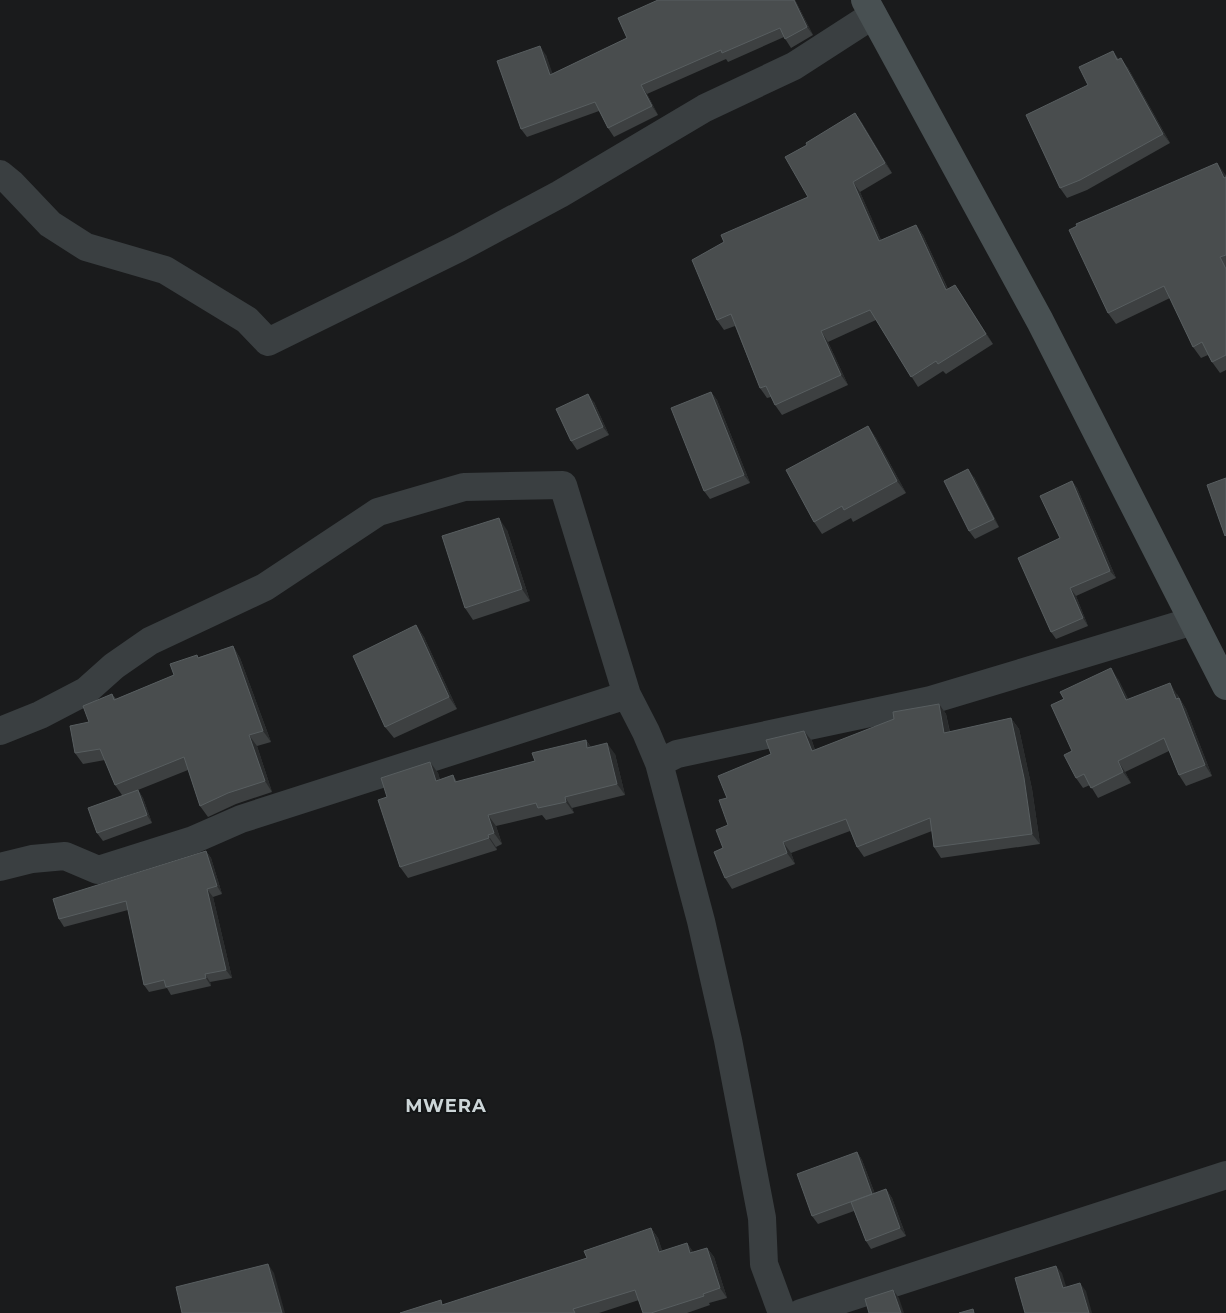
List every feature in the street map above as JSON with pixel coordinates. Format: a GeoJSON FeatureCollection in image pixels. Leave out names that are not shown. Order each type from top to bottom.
{"type":"FeatureCollection","features":[{"type":"Feature","properties":{"kind":"main road"},"geometry":{"type":"LineString","coordinates":[[869,8],[1040,321],[1226,686]]}},
{"type":"Feature","properties":{"kind":"street"},"geometry":{"type":"LineString","coordinates":[[0,174],[12,183],[50,224],[86,246],[165,270],[247,320],[268,342],[459,248],[560,194],[704,108],[794,66],[869,8]]}},
{"type":"Feature","properties":{"kind":"street"},"geometry":{"type":"LineString","coordinates":[[0,731],[40,715],[86,691],[114,666],[150,641],[265,587],[378,512],[464,487],[563,485],[627,695],[659,763],[701,921],[762,1218],[764,1264],[782,1313]]}},
{"type":"Feature","properties":{"kind":"street"},"geometry":{"type":"LineString","coordinates":[[659,763],[677,754],[931,700],[1193,621]]}},
{"type":"Feature","properties":{"kind":"street"},"geometry":{"type":"LineString","coordinates":[[0,867],[32,859],[65,856],[98,870],[193,840],[241,819],[627,695]]}},
{"type":"Feature","properties":{"kind":"street"},"geometry":{"type":"LineString","coordinates":[[800,1313],[1226,1176]]}},
{"type":"Feature","properties":{"kind":"building"},"geometry":{"type":"Polygon","coordinates":[[[658,0],[794,0],[807,27],[785,39],[780,28],[722,53],[721,50],[641,85],[652,106],[608,128],[595,102],[521,129],[497,61],[540,46],[550,75],[627,38],[618,18],[658,0]]]}},
{"type":"Feature","properties":{"kind":"building"},"geometry":{"type":"Polygon","coordinates":[[[1113,51],[1117,60],[1121,58],[1163,134],[1080,180],[1060,188],[1026,115],[1088,85],[1079,67],[1113,51]]]}},
{"type":"Feature","properties":{"kind":"building"},"geometry":{"type":"Polygon","coordinates":[[[855,113],[885,163],[853,182],[879,241],[916,225],[946,290],[955,285],[986,334],[938,364],[936,361],[911,377],[870,310],[821,331],[841,375],[775,405],[766,386],[760,388],[731,314],[717,320],[692,260],[724,242],[721,235],[808,197],[785,157],[807,145],[806,143],[855,113]]]}},
{"type":"Feature","properties":{"kind":"building"},"geometry":{"type":"Polygon","coordinates":[[[1217,163],[1224,178],[1226,177],[1226,255],[1220,257],[1226,269],[1226,355],[1212,362],[1202,342],[1193,347],[1164,286],[1108,313],[1069,230],[1077,226],[1076,224],[1217,163]]]}},
{"type":"Feature","properties":{"kind":"building"},"geometry":{"type":"Polygon","coordinates":[[[711,392],[744,475],[704,491],[671,408],[711,392]]]}},
{"type":"Feature","properties":{"kind":"building"},"geometry":{"type":"Polygon","coordinates":[[[588,394],[603,427],[571,441],[556,409],[588,394]]]}},
{"type":"Feature","properties":{"kind":"building"},"geometry":{"type":"Polygon","coordinates":[[[868,426],[897,481],[844,510],[842,506],[814,522],[786,470],[868,426]]]}},
{"type":"Feature","properties":{"kind":"building"},"geometry":{"type":"Polygon","coordinates":[[[968,469],[994,519],[969,531],[944,481],[968,469]]]}},
{"type":"Feature","properties":{"kind":"building"},"geometry":{"type":"Polygon","coordinates":[[[1226,478],[1226,535],[1225,536],[1207,485],[1226,478]]]}},
{"type":"Feature","properties":{"kind":"building"},"geometry":{"type":"Polygon","coordinates":[[[1072,481],[1110,571],[1070,588],[1083,618],[1051,632],[1018,558],[1060,538],[1040,496],[1072,481]]]}},
{"type":"Feature","properties":{"kind":"building"},"geometry":{"type":"Polygon","coordinates":[[[499,518],[522,589],[465,608],[442,536],[499,518]]]}},
{"type":"Feature","properties":{"kind":"building"},"geometry":{"type":"Polygon","coordinates":[[[416,625],[449,697],[385,727],[353,656],[416,625]]]}},
{"type":"Feature","properties":{"kind":"building"},"geometry":{"type":"Polygon","coordinates":[[[233,646],[263,731],[249,735],[265,781],[228,793],[200,806],[184,757],[115,785],[100,749],[75,753],[70,726],[89,722],[83,706],[112,694],[114,700],[174,675],[170,664],[197,655],[198,658],[233,646]]]}},
{"type":"Feature","properties":{"kind":"building"},"geometry":{"type":"Polygon","coordinates":[[[1111,668],[1126,700],[1170,683],[1176,699],[1179,698],[1205,765],[1179,775],[1164,738],[1118,761],[1123,772],[1091,788],[1084,774],[1076,778],[1064,755],[1072,751],[1051,705],[1064,699],[1060,692],[1111,668]]]}},
{"type":"Feature","properties":{"kind":"building"},"geometry":{"type":"Polygon","coordinates":[[[939,704],[944,733],[1011,718],[1024,778],[1032,834],[934,847],[930,818],[857,847],[846,819],[783,842],[787,853],[725,878],[714,852],[723,848],[716,830],[728,825],[719,800],[727,798],[718,776],[771,754],[766,740],[804,731],[812,751],[894,719],[893,712],[939,704]]]}},
{"type":"Feature","properties":{"kind":"building"},"geometry":{"type":"Polygon","coordinates":[[[586,740],[587,748],[607,743],[617,784],[565,797],[566,802],[538,808],[536,803],[488,815],[494,833],[488,835],[489,838],[400,867],[378,800],[387,797],[381,778],[430,762],[436,781],[453,775],[455,782],[535,761],[532,753],[586,740]]]}},
{"type":"Feature","properties":{"kind":"building"},"geometry":{"type":"Polygon","coordinates":[[[138,790],[147,815],[97,833],[88,808],[138,790]]]}},
{"type":"Feature","properties":{"kind":"building"},"geometry":{"type":"Polygon","coordinates":[[[206,851],[217,886],[207,889],[226,970],[205,974],[206,978],[166,987],[164,980],[144,985],[126,901],[59,919],[53,899],[206,851]]]}},
{"type":"Feature","properties":{"kind":"building"},"geometry":{"type":"Polygon","coordinates":[[[857,1152],[872,1194],[812,1216],[797,1174],[857,1152]]]}},
{"type":"Feature","properties":{"kind":"building"},"geometry":{"type":"Polygon","coordinates":[[[886,1189],[900,1228],[866,1241],[851,1202],[886,1189]]]}},
{"type":"Feature","properties":{"kind":"building"},"geometry":{"type":"Polygon","coordinates":[[[651,1228],[659,1252],[687,1243],[690,1253],[707,1248],[720,1288],[703,1294],[704,1296],[651,1313],[643,1313],[635,1290],[573,1309],[575,1313],[400,1313],[441,1300],[442,1305],[587,1258],[584,1251],[651,1228]]]}},
{"type":"Feature","properties":{"kind":"building"},"geometry":{"type":"Polygon","coordinates":[[[268,1264],[282,1313],[182,1313],[176,1287],[268,1264]]]}},
{"type":"Feature","properties":{"kind":"building"},"geometry":{"type":"Polygon","coordinates":[[[1056,1266],[1063,1288],[1080,1283],[1089,1313],[1025,1313],[1015,1278],[1056,1266]]]}},
{"type":"Feature","properties":{"kind":"building"},"geometry":{"type":"Polygon","coordinates":[[[893,1290],[901,1313],[869,1313],[865,1299],[893,1290]]]}},
{"type":"Feature","properties":{"kind":"building"},"geometry":{"type":"Polygon","coordinates":[[[973,1309],[974,1313],[959,1313],[973,1309]]]}},
{"type":"Feature","properties":{"kind":"district","name":"MWERA"},"geometry":{"type":"Point","coordinates":[446,1106]}}]}
